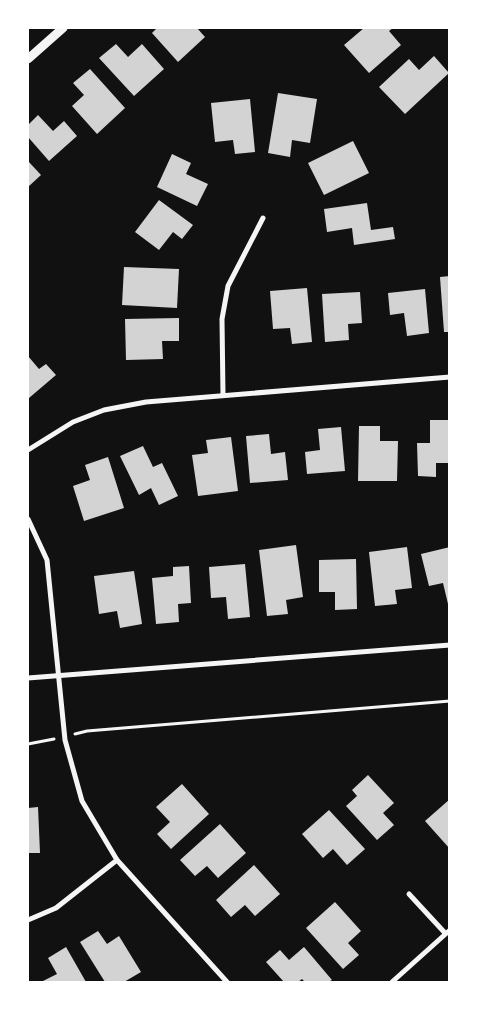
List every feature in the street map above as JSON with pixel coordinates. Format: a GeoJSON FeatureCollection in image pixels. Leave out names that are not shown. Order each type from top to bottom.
{"type":"FeatureCollection","features":[{"type":"Feature","properties":{"kind":"street"},"geometry":{"type":"LineString","coordinates":[[28,59],[63,28]]}},
{"type":"Feature","properties":{"kind":"street"},"geometry":{"type":"LineString","coordinates":[[223,396],[222,319],[228,286],[263,218]]}},
{"type":"Feature","properties":{"kind":"street"},"geometry":{"type":"LineString","coordinates":[[28,450],[73,422],[104,410],[146,402],[450,377]]}},
{"type":"Feature","properties":{"kind":"street"},"geometry":{"type":"LineString","coordinates":[[28,519],[47,560],[65,740],[82,801],[117,860],[227,982]]}},
{"type":"Feature","properties":{"kind":"street"},"geometry":{"type":"LineString","coordinates":[[28,678],[450,645]]}},
{"type":"Feature","properties":{"kind":"street"},"geometry":{"type":"LineString","coordinates":[[28,920],[56,908],[117,860]]}},
{"type":"Feature","properties":{"kind":"street"},"geometry":{"type":"LineString","coordinates":[[392,982],[447,932],[409,894]]}},
{"type":"Feature","properties":{"kind":"path"},"geometry":{"type":"LineString","coordinates":[[86,731],[450,701]]}},
{"type":"Feature","properties":{"kind":"path"},"geometry":{"type":"LineString","coordinates":[[28,744],[39,742]]}},
{"type":"Feature","properties":{"kind":"building"},"geometry":{"type":"Polygon","coordinates":[[[157,28],[197,28],[205,37],[178,62],[152,33],[157,28]]]}},
{"type":"Feature","properties":{"kind":"building"},"geometry":{"type":"Polygon","coordinates":[[[364,28],[393,28],[389,31],[401,45],[369,73],[344,45],[364,28]]]}},
{"type":"Feature","properties":{"kind":"building"},"geometry":{"type":"Polygon","coordinates":[[[116,44],[128,57],[142,44],[164,69],[134,96],[99,58],[116,44]]]}},
{"type":"Feature","properties":{"kind":"building"},"geometry":{"type":"Polygon","coordinates":[[[434,56],[449,73],[405,114],[379,87],[409,59],[419,70],[434,56]]]}},
{"type":"Feature","properties":{"kind":"building"},"geometry":{"type":"Polygon","coordinates":[[[90,69],[125,108],[97,134],[72,106],[84,95],[73,83],[90,69]]]}},
{"type":"Feature","properties":{"kind":"building"},"geometry":{"type":"Polygon","coordinates":[[[278,93],[317,99],[310,143],[292,140],[290,157],[268,153],[278,93]]]}},
{"type":"Feature","properties":{"kind":"building"},"geometry":{"type":"Polygon","coordinates":[[[250,99],[255,152],[235,154],[233,140],[215,142],[211,103],[250,99]]]}},
{"type":"Feature","properties":{"kind":"building"},"geometry":{"type":"Polygon","coordinates":[[[38,115],[53,131],[64,121],[77,136],[49,161],[28,137],[28,125],[38,115]]]}},
{"type":"Feature","properties":{"kind":"building"},"geometry":{"type":"Polygon","coordinates":[[[353,141],[369,173],[324,195],[308,163],[353,141]]]}},
{"type":"Feature","properties":{"kind":"building"},"geometry":{"type":"Polygon","coordinates":[[[172,154],[191,163],[186,174],[208,184],[197,206],[157,187],[172,154]]]}},
{"type":"Feature","properties":{"kind":"building"},"geometry":{"type":"Polygon","coordinates":[[[28,161],[41,175],[28,187],[28,161]]]}},
{"type":"Feature","properties":{"kind":"building"},"geometry":{"type":"Polygon","coordinates":[[[159,200],[193,225],[182,239],[173,232],[159,250],[135,232],[159,200]]]}},
{"type":"Feature","properties":{"kind":"building"},"geometry":{"type":"Polygon","coordinates":[[[367,203],[371,230],[393,227],[395,239],[354,245],[352,228],[327,232],[324,209],[367,203]]]}},
{"type":"Feature","properties":{"kind":"building"},"geometry":{"type":"Polygon","coordinates":[[[124,267],[179,269],[177,308],[122,305],[124,267]]]}},
{"type":"Feature","properties":{"kind":"building"},"geometry":{"type":"Polygon","coordinates":[[[450,276],[450,332],[444,332],[440,277],[450,276]]]}},
{"type":"Feature","properties":{"kind":"building"},"geometry":{"type":"Polygon","coordinates":[[[307,288],[312,342],[292,344],[290,328],[273,329],[270,291],[307,288]]]}},
{"type":"Feature","properties":{"kind":"building"},"geometry":{"type":"Polygon","coordinates":[[[425,289],[429,333],[407,336],[404,313],[390,315],[388,293],[425,289]]]}},
{"type":"Feature","properties":{"kind":"building"},"geometry":{"type":"Polygon","coordinates":[[[360,292],[362,323],[348,324],[349,340],[325,342],[322,294],[360,292]]]}},
{"type":"Feature","properties":{"kind":"building"},"geometry":{"type":"Polygon","coordinates":[[[179,318],[179,341],[162,341],[163,359],[126,360],[125,319],[179,318]]]}},
{"type":"Feature","properties":{"kind":"building"},"geometry":{"type":"Polygon","coordinates":[[[28,356],[39,369],[46,364],[56,375],[29,398],[28,396],[28,356]]]}},
{"type":"Feature","properties":{"kind":"building"},"geometry":{"type":"Polygon","coordinates":[[[430,420],[450,420],[450,463],[436,463],[436,477],[418,476],[417,443],[430,443],[430,420]]]}},
{"type":"Feature","properties":{"kind":"building"},"geometry":{"type":"Polygon","coordinates":[[[359,426],[380,426],[380,441],[398,441],[397,481],[358,481],[359,426]]]}},
{"type":"Feature","properties":{"kind":"building"},"geometry":{"type":"Polygon","coordinates":[[[341,427],[345,471],[307,474],[305,452],[320,450],[318,429],[341,427]]]}},
{"type":"Feature","properties":{"kind":"building"},"geometry":{"type":"Polygon","coordinates":[[[269,434],[271,454],[285,452],[288,480],[250,483],[246,436],[269,434]]]}},
{"type":"Feature","properties":{"kind":"building"},"geometry":{"type":"Polygon","coordinates":[[[231,437],[238,491],[198,496],[192,455],[208,453],[206,440],[231,437]]]}},
{"type":"Feature","properties":{"kind":"building"},"geometry":{"type":"Polygon","coordinates":[[[143,446],[153,467],[162,463],[178,496],[159,505],[151,488],[139,495],[120,456],[143,446]]]}},
{"type":"Feature","properties":{"kind":"building"},"geometry":{"type":"Polygon","coordinates":[[[108,457],[124,508],[84,521],[73,486],[90,480],[85,465],[108,457]]]}},
{"type":"Feature","properties":{"kind":"building"},"geometry":{"type":"Polygon","coordinates":[[[296,545],[303,597],[286,600],[288,614],[267,616],[259,550],[296,545]]]}},
{"type":"Feature","properties":{"kind":"building"},"geometry":{"type":"Polygon","coordinates":[[[407,547],[412,588],[395,590],[397,604],[375,606],[369,552],[407,547]]]}},
{"type":"Feature","properties":{"kind":"building"},"geometry":{"type":"Polygon","coordinates":[[[450,547],[450,603],[448,604],[443,583],[429,586],[421,554],[450,547]]]}},
{"type":"Feature","properties":{"kind":"building"},"geometry":{"type":"Polygon","coordinates":[[[356,559],[357,609],[335,610],[335,592],[319,592],[319,560],[356,559]]]}},
{"type":"Feature","properties":{"kind":"building"},"geometry":{"type":"Polygon","coordinates":[[[245,564],[250,617],[228,619],[226,597],[211,598],[209,567],[245,564]]]}},
{"type":"Feature","properties":{"kind":"building"},"geometry":{"type":"Polygon","coordinates":[[[189,566],[191,603],[178,604],[179,622],[156,624],[152,578],[173,576],[173,567],[189,566]]]}},
{"type":"Feature","properties":{"kind":"building"},"geometry":{"type":"Polygon","coordinates":[[[134,571],[142,624],[120,628],[117,611],[99,614],[94,576],[134,571]]]}},
{"type":"Feature","properties":{"kind":"building"},"geometry":{"type":"Polygon","coordinates":[[[368,775],[394,803],[383,813],[394,825],[377,840],[346,806],[357,796],[352,790],[368,775]]]}},
{"type":"Feature","properties":{"kind":"building"},"geometry":{"type":"Polygon","coordinates":[[[182,784],[209,814],[171,849],[157,834],[170,822],[156,807],[182,784]]]}},
{"type":"Feature","properties":{"kind":"building"},"geometry":{"type":"Polygon","coordinates":[[[450,799],[450,849],[425,821],[450,799]]]}},
{"type":"Feature","properties":{"kind":"building"},"geometry":{"type":"Polygon","coordinates":[[[38,807],[40,853],[28,853],[28,808],[38,807]]]}},
{"type":"Feature","properties":{"kind":"building"},"geometry":{"type":"Polygon","coordinates":[[[329,810],[365,849],[347,865],[333,849],[323,858],[302,834],[329,810]]]}},
{"type":"Feature","properties":{"kind":"building"},"geometry":{"type":"Polygon","coordinates":[[[220,824],[246,853],[218,878],[207,866],[195,876],[180,860],[220,824]]]}},
{"type":"Feature","properties":{"kind":"building"},"geometry":{"type":"Polygon","coordinates":[[[254,865],[280,894],[255,916],[245,905],[231,917],[216,900],[254,865]]]}},
{"type":"Feature","properties":{"kind":"building"},"geometry":{"type":"Polygon","coordinates":[[[335,902],[361,931],[348,943],[359,955],[343,969],[306,928],[335,902]]]}},
{"type":"Feature","properties":{"kind":"building"},"geometry":{"type":"Polygon","coordinates":[[[98,931],[107,944],[119,936],[141,972],[124,982],[105,982],[80,942],[98,931]]]}},
{"type":"Feature","properties":{"kind":"building"},"geometry":{"type":"Polygon","coordinates":[[[66,947],[86,982],[41,982],[57,974],[48,958],[66,947]]]}},
{"type":"Feature","properties":{"kind":"building"},"geometry":{"type":"Polygon","coordinates":[[[304,947],[332,980],[328,982],[305,982],[302,979],[298,982],[284,982],[266,962],[280,950],[289,960],[304,947]]]}}]}
